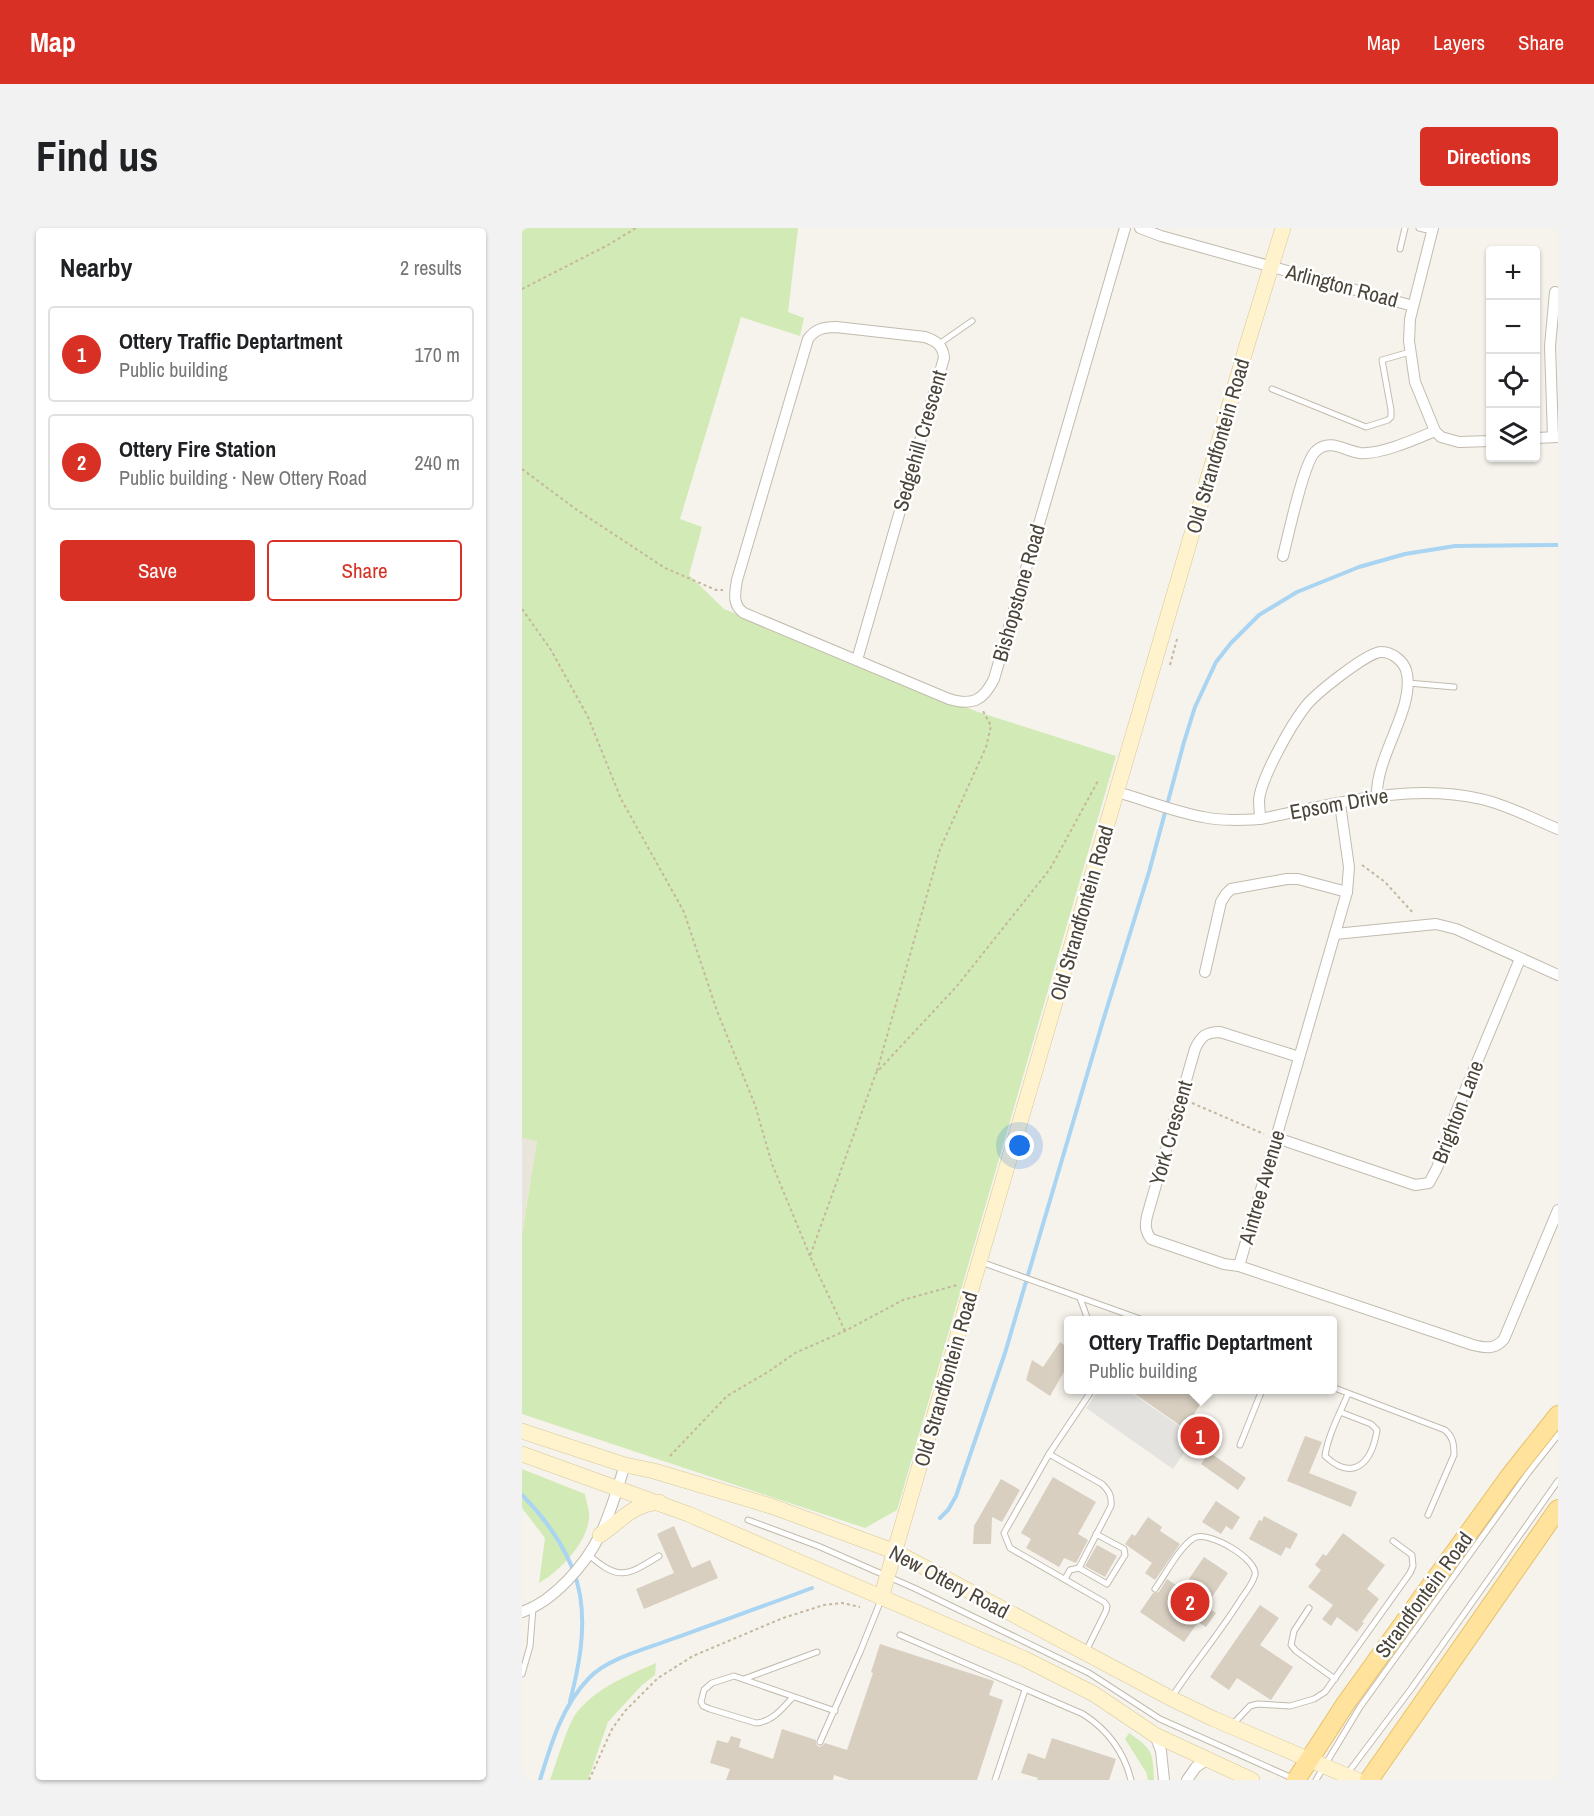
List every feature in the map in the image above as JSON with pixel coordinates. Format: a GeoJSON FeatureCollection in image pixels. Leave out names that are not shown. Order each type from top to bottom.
{"type":"FeatureCollection","features":[{"type":"Feature","properties":{"kind":"main road","name":"Old Strandfontein Road"},"geometry":{"type":"LineString","coordinates":[[881,1598],[1246,345],[1283,228]]}},
{"type":"Feature","properties":{"kind":"main road","name":"Strandfontein Road"},"geometry":{"type":"LineString","coordinates":[[1296,1780],[1317,1763],[1346,1703],[1509,1477],[1558,1415]]}},
{"type":"Feature","properties":{"kind":"main road","name":"New Ottery Road"},"geometry":{"type":"LineString","coordinates":[[522,1431],[625,1465],[654,1471],[771,1506],[896,1552],[1172,1699],[1348,1778]]}},
{"type":"Feature","properties":{"kind":"main road","name":"New Ottery Road"},"geometry":{"type":"LineString","coordinates":[[522,1454],[658,1502],[948,1625],[1064,1677],[1155,1735],[1252,1780]]}},
{"type":"Feature","properties":{"kind":"main road"},"geometry":{"type":"LineString","coordinates":[[600,1535],[638,1506],[658,1502]]}},
{"type":"Feature","properties":{"kind":"main road"},"geometry":{"type":"LineString","coordinates":[[1369,1780],[1558,1509]]}},
{"type":"Feature","properties":{"kind":"street","name":"Bishopstone Road"},"geometry":{"type":"LineString","coordinates":[[977,700],[988,691],[994,679],[1125,228]]}},
{"type":"Feature","properties":{"kind":"street","name":"Arlington Road"},"geometry":{"type":"LineString","coordinates":[[1140,228],[1161,236],[1413,306]]}},
{"type":"Feature","properties":{"kind":"street"},"geometry":{"type":"LineString","coordinates":[[1432,230],[1413,306],[1409,341],[1415,382],[1435,431],[1450,441],[1486,441]]}},
{"type":"Feature","properties":{"kind":"street"},"geometry":{"type":"LineString","coordinates":[[1540,438],[1556,437],[1550,346],[1555,292]]}},
{"type":"Feature","properties":{"kind":"street","name":"Sedgehill Crescent"},"geometry":{"type":"LineString","coordinates":[[825,327],[836,327],[925,337],[939,344],[944,358],[857,660],[744,613],[736,605],[735,590],[804,348],[811,334],[825,327]]}},
{"type":"Feature","properties":{"kind":"street"},"geometry":{"type":"LineString","coordinates":[[1283,556],[1306,471],[1314,452],[1322,446],[1333,445],[1360,453],[1370,452],[1415,440],[1435,431]]}},
{"type":"Feature","properties":{"kind":"street"},"geometry":{"type":"LineString","coordinates":[[1260,819],[1259,800],[1267,775],[1306,705],[1364,659],[1382,651],[1403,664],[1407,672],[1407,683],[1406,696],[1400,715],[1378,773],[1377,797]]}},
{"type":"Feature","properties":{"kind":"street"},"geometry":{"type":"LineString","coordinates":[[857,660],[949,699],[960,702],[977,700]]}},
{"type":"Feature","properties":{"kind":"street","name":"Epsom Drive"},"geometry":{"type":"LineString","coordinates":[[1117,792],[1186,813],[1218,819],[1260,819],[1377,797],[1424,792],[1462,795],[1501,805],[1558,828]]}},
{"type":"Feature","properties":{"kind":"street","name":"Aintree Avenue"},"geometry":{"type":"LineString","coordinates":[[1340,804],[1348,856],[1347,892],[1239,1266],[1473,1345],[1491,1348],[1500,1344],[1504,1339],[1558,1210]]}},
{"type":"Feature","properties":{"kind":"street"},"geometry":{"type":"LineString","coordinates":[[1205,972],[1221,902],[1231,889],[1298,879],[1347,892]]}},
{"type":"Feature","properties":{"kind":"street"},"geometry":{"type":"LineString","coordinates":[[1335,934],[1436,924],[1456,929],[1558,975]]}},
{"type":"Feature","properties":{"kind":"street","name":"Brighton Lane"},"geometry":{"type":"LineString","coordinates":[[1276,1138],[1415,1185],[1429,1183],[1520,959]]}},
{"type":"Feature","properties":{"kind":"street","name":"York Crescent"},"geometry":{"type":"LineString","coordinates":[[1239,1266],[1224,1264],[1150,1239],[1145,1226],[1147,1216],[1195,1049],[1201,1037],[1209,1032],[1220,1032],[1299,1057]]}},
{"type":"Feature","properties":{"kind":"street"},"geometry":{"type":"LineString","coordinates":[[527,1610],[554,1594],[585,1558],[600,1535],[625,1465]]}},
{"type":"Feature","properties":{"kind":"street"},"geometry":{"type":"LineString","coordinates":[[1155,1735],[1161,1751],[1164,1780]]}},
{"type":"Feature","properties":{"kind":"street"},"geometry":{"type":"LineString","coordinates":[[1187,1780],[1197,1767],[1208,1759]]}},
{"type":"Feature","properties":{"kind":"lane"},"geometry":{"type":"LineString","coordinates":[[1400,249],[1406,228]]}},
{"type":"Feature","properties":{"kind":"lane"},"geometry":{"type":"LineString","coordinates":[[1419,228],[1432,230]]}},
{"type":"Feature","properties":{"kind":"lane"},"geometry":{"type":"LineString","coordinates":[[939,344],[972,321]]}},
{"type":"Feature","properties":{"kind":"lane"},"geometry":{"type":"LineString","coordinates":[[1272,389],[1369,427],[1391,417],[1392,411],[1382,360],[1410,352]]}},
{"type":"Feature","properties":{"kind":"lane"},"geometry":{"type":"LineString","coordinates":[[1407,683],[1454,687]]}},
{"type":"Feature","properties":{"kind":"lane"},"geometry":{"type":"LineString","coordinates":[[980,1262],[1132,1316]]}},
{"type":"Feature","properties":{"kind":"lane"},"geometry":{"type":"LineString","coordinates":[[1080,1298],[1087,1316]]}},
{"type":"Feature","properties":{"kind":"lane"},"geometry":{"type":"LineString","coordinates":[[1337,1389],[1445,1430],[1452,1436],[1454,1455],[1428,1515]]}},
{"type":"Feature","properties":{"kind":"lane"},"geometry":{"type":"LineString","coordinates":[[1085,1653],[1107,1606],[1104,1602],[1010,1548],[1004,1533],[1049,1454],[1089,1394]]}},
{"type":"Feature","properties":{"kind":"lane"},"geometry":{"type":"LineString","coordinates":[[1240,1445],[1260,1394]]}},
{"type":"Feature","properties":{"kind":"lane"},"geometry":{"type":"LineString","coordinates":[[1340,1412],[1371,1424],[1377,1430],[1363,1463],[1351,1470],[1325,1456],[1340,1412],[1348,1394]]}},
{"type":"Feature","properties":{"kind":"lane"},"geometry":{"type":"LineString","coordinates":[[1316,1780],[1317,1763],[1558,1435]]}},
{"type":"Feature","properties":{"kind":"lane"},"geometry":{"type":"LineString","coordinates":[[1049,1454],[1109,1490],[1111,1506],[1079,1568]]}},
{"type":"Feature","properties":{"kind":"lane"},"geometry":{"type":"LineString","coordinates":[[1348,1778],[1558,1480]]}},
{"type":"Feature","properties":{"kind":"lane"},"geometry":{"type":"LineString","coordinates":[[748,1520],[818,1546],[888,1576],[1089,1673],[1160,1719],[1296,1780]]}},
{"type":"Feature","properties":{"kind":"lane"},"geometry":{"type":"LineString","coordinates":[[1065,1579],[1072,1568],[1079,1568],[1107,1584],[1125,1555],[1124,1549],[1096,1534]]}},
{"type":"Feature","properties":{"kind":"lane"},"geometry":{"type":"LineString","coordinates":[[1155,1589],[1185,1546],[1200,1536],[1215,1539],[1248,1560],[1256,1571],[1236,1606],[1172,1699]]}},
{"type":"Feature","properties":{"kind":"lane"},"geometry":{"type":"LineString","coordinates":[[1231,1726],[1250,1706],[1258,1704],[1290,1706],[1303,1703],[1324,1692],[1413,1566],[1412,1555],[1393,1541]]}},
{"type":"Feature","properties":{"kind":"lane"},"geometry":{"type":"LineString","coordinates":[[585,1558],[623,1574],[632,1572],[659,1556]]}},
{"type":"Feature","properties":{"kind":"lane"},"geometry":{"type":"LineString","coordinates":[[820,1742],[881,1598]]}},
{"type":"Feature","properties":{"kind":"lane"},"geometry":{"type":"LineString","coordinates":[[1309,1608],[1294,1631],[1291,1645],[1335,1679]]}},
{"type":"Feature","properties":{"kind":"lane"},"geometry":{"type":"LineString","coordinates":[[522,1674],[530,1646],[527,1610]]}},
{"type":"Feature","properties":{"kind":"lane"},"geometry":{"type":"LineString","coordinates":[[900,1635],[1083,1714],[1108,1734],[1127,1764],[1131,1780]]}},
{"type":"Feature","properties":{"kind":"lane"},"geometry":{"type":"LineString","coordinates":[[744,1679],[817,1652]]}},
{"type":"Feature","properties":{"kind":"lane"},"geometry":{"type":"LineString","coordinates":[[793,1697],[778,1714],[764,1723],[756,1723],[704,1706],[701,1697],[704,1690],[712,1683],[734,1676],[835,1711]]}},
{"type":"Feature","properties":{"kind":"lane"},"geometry":{"type":"LineString","coordinates":[[995,1780],[1025,1690]]}},
{"type":"Feature","properties":{"kind":"path"},"geometry":{"type":"LineString","coordinates":[[522,289],[636,228]]}},
{"type":"Feature","properties":{"kind":"path"},"geometry":{"type":"LineString","coordinates":[[522,469],[577,510],[665,568],[716,590],[735,590]]}},
{"type":"Feature","properties":{"kind":"path"},"geometry":{"type":"LineString","coordinates":[[522,609],[551,650],[588,717],[621,799],[684,912],[717,1011],[755,1105],[772,1164],[810,1256],[845,1331]]}},
{"type":"Feature","properties":{"kind":"path"},"geometry":{"type":"LineString","coordinates":[[810,1256],[876,1074],[940,849],[986,747],[991,726],[977,700]]}},
{"type":"Feature","properties":{"kind":"path"},"geometry":{"type":"LineString","coordinates":[[876,1074],[957,986],[1050,869],[1099,779]]}},
{"type":"Feature","properties":{"kind":"path"},"geometry":{"type":"LineString","coordinates":[[1348,856],[1385,882],[1425,924]]}},
{"type":"Feature","properties":{"kind":"path"},"geometry":{"type":"LineString","coordinates":[[1181,1098],[1276,1138]]}},
{"type":"Feature","properties":{"kind":"path"},"geometry":{"type":"LineString","coordinates":[[670,1456],[727,1396],[795,1353],[845,1331],[903,1300],[952,1288],[964,1281]]}},
{"type":"Feature","properties":{"kind":"path"},"geometry":{"type":"LineString","coordinates":[[589,1780],[612,1729],[625,1711],[658,1678],[693,1656],[783,1618],[824,1605],[842,1603],[860,1607]]}},
{"type":"Feature","properties":{"kind":"shaded area"},"geometry":{"type":"Polygon","coordinates":[[[522,1138],[537,1141],[522,1235],[522,1138]]]}},
{"type":"Feature","properties":{"kind":"shaded area"},"geometry":{"type":"Polygon","coordinates":[[[1096,1394],[1133,1394],[1195,1437],[1173,1469],[1086,1408],[1096,1394]]]}},
{"type":"Feature","properties":{"kind":"green space"},"geometry":{"type":"Polygon","coordinates":[[[522,228],[798,228],[788,312],[804,318],[800,336],[741,317],[680,519],[702,527],[689,575],[724,609],[978,712],[1116,756],[897,1510],[865,1528],[522,1414],[522,1235],[537,1141],[522,1138],[522,228]]]}},
{"type":"Feature","properties":{"kind":"green space"},"geometry":{"type":"Polygon","coordinates":[[[522,1469],[585,1494],[589,1512],[587,1527],[578,1546],[564,1564],[539,1583],[545,1538],[522,1508],[522,1469]]]}},
{"type":"Feature","properties":{"kind":"green space"},"geometry":{"type":"Polygon","coordinates":[[[656,1663],[655,1675],[641,1686],[608,1722],[588,1780],[550,1780],[569,1728],[575,1715],[583,1706],[612,1684],[656,1663]]]}},
{"type":"Feature","properties":{"kind":"green space"},"geometry":{"type":"Polygon","coordinates":[[[1129,1733],[1150,1752],[1154,1780],[1148,1780],[1146,1772],[1125,1739],[1129,1733]]]}},
{"type":"Feature","properties":{"kind":"building"},"geometry":{"type":"Polygon","coordinates":[[[1060,1342],[1064,1345],[1064,1372],[1050,1396],[1026,1380],[1032,1360],[1043,1367],[1060,1342]]]}},
{"type":"Feature","properties":{"kind":"building"},"geometry":{"type":"Polygon","coordinates":[[[1135,1394],[1207,1394],[1194,1414],[1215,1429],[1205,1443],[1135,1394]]]}},
{"type":"Feature","properties":{"kind":"building"},"geometry":{"type":"Polygon","coordinates":[[[1305,1436],[1322,1442],[1309,1473],[1357,1492],[1351,1507],[1287,1481],[1305,1436]]]}},
{"type":"Feature","properties":{"kind":"building"},"geometry":{"type":"Polygon","coordinates":[[[1209,1452],[1246,1478],[1238,1490],[1201,1464],[1209,1452]]]}},
{"type":"Feature","properties":{"kind":"building"},"geometry":{"type":"Polygon","coordinates":[[[1053,1477],[1096,1502],[1078,1534],[1088,1540],[1076,1563],[1064,1558],[1059,1567],[1026,1548],[1031,1539],[1021,1533],[1053,1477]]]}},
{"type":"Feature","properties":{"kind":"building"},"geometry":{"type":"Polygon","coordinates":[[[1001,1479],[1020,1490],[1002,1522],[992,1517],[991,1544],[973,1544],[974,1526],[1001,1479]]]}},
{"type":"Feature","properties":{"kind":"building"},"geometry":{"type":"Polygon","coordinates":[[[1216,1501],[1240,1517],[1232,1530],[1226,1526],[1221,1534],[1202,1522],[1216,1501]]]}},
{"type":"Feature","properties":{"kind":"building"},"geometry":{"type":"Polygon","coordinates":[[[1264,1516],[1298,1534],[1290,1549],[1286,1547],[1281,1556],[1249,1539],[1259,1520],[1262,1521],[1264,1516]]]}},
{"type":"Feature","properties":{"kind":"building"},"geometry":{"type":"Polygon","coordinates":[[[1148,1517],[1162,1527],[1160,1531],[1180,1544],[1155,1580],[1145,1573],[1152,1563],[1125,1544],[1132,1534],[1135,1536],[1148,1517]]]}},
{"type":"Feature","properties":{"kind":"building"},"geometry":{"type":"Polygon","coordinates":[[[674,1526],[692,1568],[710,1560],[718,1578],[644,1609],[636,1589],[674,1573],[657,1534],[674,1526]]]}},
{"type":"Feature","properties":{"kind":"building"},"geometry":{"type":"Polygon","coordinates":[[[1343,1533],[1385,1565],[1367,1589],[1379,1599],[1357,1632],[1337,1617],[1331,1626],[1322,1619],[1333,1605],[1308,1587],[1321,1570],[1315,1565],[1323,1554],[1326,1556],[1343,1533]]]}},
{"type":"Feature","properties":{"kind":"building"},"geometry":{"type":"Polygon","coordinates":[[[1097,1545],[1117,1556],[1105,1577],[1085,1566],[1097,1545]]]}},
{"type":"Feature","properties":{"kind":"building"},"geometry":{"type":"Polygon","coordinates":[[[1204,1557],[1228,1573],[1206,1606],[1216,1613],[1206,1627],[1198,1622],[1184,1642],[1140,1612],[1153,1593],[1159,1592],[1167,1579],[1182,1589],[1204,1557]]]}},
{"type":"Feature","properties":{"kind":"building"},"geometry":{"type":"Polygon","coordinates":[[[1260,1605],[1279,1618],[1260,1645],[1293,1667],[1271,1700],[1237,1678],[1229,1690],[1210,1677],[1260,1605]]]}},
{"type":"Feature","properties":{"kind":"building"},"geometry":{"type":"Polygon","coordinates":[[[880,1644],[994,1681],[989,1695],[1003,1700],[977,1780],[849,1780],[834,1775],[833,1780],[726,1780],[730,1769],[710,1763],[717,1740],[728,1743],[731,1736],[741,1739],[739,1747],[773,1759],[782,1729],[816,1740],[819,1747],[825,1743],[847,1750],[873,1673],[871,1672],[880,1644]]]}},
{"type":"Feature","properties":{"kind":"building"},"geometry":{"type":"Polygon","coordinates":[[[1052,1738],[1116,1759],[1109,1780],[1037,1780],[1038,1778],[1021,1773],[1028,1753],[1045,1759],[1052,1738]]]}},
{"type":"Feature","properties":{"kind":"waterway"},"geometry":{"type":"LineString","coordinates":[[940,1518],[956,1496],[1005,1353],[1149,872],[1184,742],[1195,707],[1216,662],[1259,615],[1297,592],[1359,567],[1405,554],[1455,546],[1558,545]]}},
{"type":"Feature","properties":{"kind":"waterway"},"geometry":{"type":"LineString","coordinates":[[522,1495],[550,1528],[566,1554],[577,1581],[582,1608],[582,1635],[579,1662],[570,1701]]}},
{"type":"Feature","properties":{"kind":"waterway"},"geometry":{"type":"LineString","coordinates":[[540,1780],[553,1739],[565,1713],[580,1689],[597,1671],[629,1654],[812,1588]]}},
{"type":"Feature","properties":{"kind":"place","name":"Ottery Traffic Deptartment"},"geometry":{"type":"Point","coordinates":[1200,1436]}},
{"type":"Feature","properties":{"kind":"place","name":"Ottery Fire Station"},"geometry":{"type":"Point","coordinates":[1190,1602]}}]}
